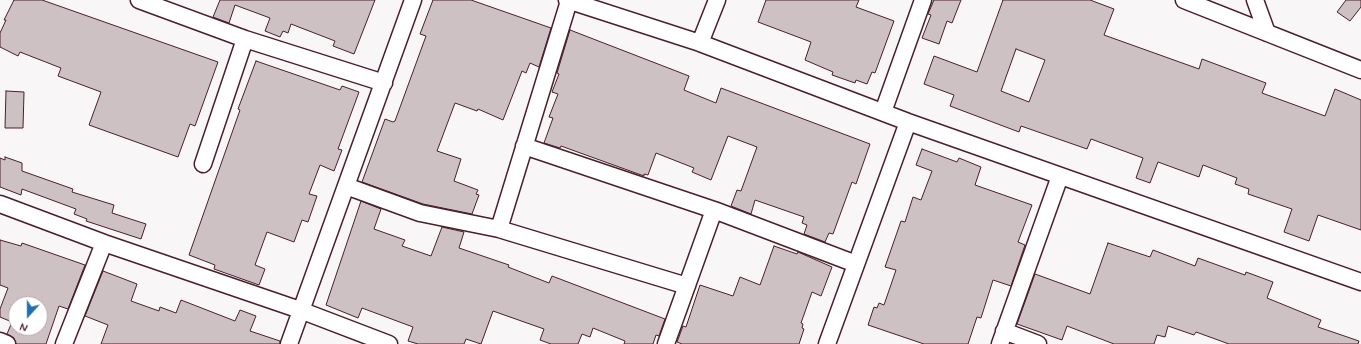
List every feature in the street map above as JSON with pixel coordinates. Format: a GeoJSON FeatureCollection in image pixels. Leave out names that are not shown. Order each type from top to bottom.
{"type":"FeatureCollection","features":[{"type":"Feature","properties":{"kind":"street"},"geometry":{"type":"LineString","coordinates":[[139,0],[245,39],[384,83]]}},
{"type":"Feature","properties":{"kind":"street"},"geometry":{"type":"LineString","coordinates":[[288,344],[413,0]]}},
{"type":"Feature","properties":{"kind":"street"},"geometry":{"type":"LineString","coordinates":[[499,229],[568,0],[700,43],[908,122],[1361,282]]}},
{"type":"Feature","properties":{"kind":"street"},"geometry":{"type":"LineString","coordinates":[[700,43],[717,0]]}},
{"type":"Feature","properties":{"kind":"street"},"geometry":{"type":"LineString","coordinates":[[883,112],[923,0]]}},
{"type":"Feature","properties":{"kind":"street"},"geometry":{"type":"LineString","coordinates":[[1184,0],[1361,70]]}},
{"type":"Feature","properties":{"kind":"street"},"geometry":{"type":"LineString","coordinates":[[1255,0],[1267,32]]}},
{"type":"Feature","properties":{"kind":"street"},"geometry":{"type":"LineString","coordinates":[[203,164],[245,39]]}},
{"type":"Feature","properties":{"kind":"street"},"geometry":{"type":"LineString","coordinates":[[827,344],[908,122]]}},
{"type":"Feature","properties":{"kind":"street"},"geometry":{"type":"LineString","coordinates":[[524,146],[714,210],[856,264]]}},
{"type":"Feature","properties":{"kind":"street"},"geometry":{"type":"LineString","coordinates":[[1038,344],[1002,338],[1060,176]]}},
{"type":"Feature","properties":{"kind":"street"},"geometry":{"type":"LineString","coordinates":[[346,186],[420,213],[499,229],[687,286]]}},
{"type":"Feature","properties":{"kind":"street"},"geometry":{"type":"LineString","coordinates":[[0,204],[104,243],[300,310],[389,344]]}},
{"type":"Feature","properties":{"kind":"street"},"geometry":{"type":"LineString","coordinates":[[666,344],[714,210]]}},
{"type":"Feature","properties":{"kind":"street"},"geometry":{"type":"LineString","coordinates":[[64,344],[104,243]]}},
{"type":"Feature","properties":{"kind":"street"},"geometry":{"type":"LineString","coordinates":[[0,341],[7,344]]}},
{"type":"Feature","properties":{"kind":"building"},"geometry":{"type":"Polygon","coordinates":[[[14,0],[42,0],[218,62],[195,126],[190,124],[178,157],[89,125],[101,92],[58,76],[61,68],[20,52],[18,56],[0,47],[0,33],[6,20],[4,20],[14,0]]]}},
{"type":"Feature","properties":{"kind":"building"},"geometry":{"type":"Polygon","coordinates":[[[220,0],[375,0],[354,54],[333,46],[335,41],[291,24],[288,33],[283,31],[280,37],[265,31],[270,18],[235,5],[229,23],[213,17],[220,0]]]}},
{"type":"Feature","properties":{"kind":"building"},"geometry":{"type":"Polygon","coordinates":[[[433,0],[471,0],[551,28],[539,67],[530,63],[526,73],[522,71],[503,120],[478,109],[477,111],[455,103],[437,151],[461,159],[454,181],[478,190],[476,194],[479,195],[472,214],[423,204],[362,182],[385,119],[393,122],[395,121],[426,36],[420,34],[433,0]]]}},
{"type":"Feature","properties":{"kind":"building"},"geometry":{"type":"Polygon","coordinates":[[[766,0],[859,0],[856,7],[894,21],[875,73],[872,72],[867,84],[856,80],[855,83],[832,75],[833,72],[805,60],[811,42],[758,22],[766,0]]]}},
{"type":"Feature","properties":{"kind":"building"},"geometry":{"type":"Polygon","coordinates":[[[934,0],[961,0],[952,23],[947,21],[939,44],[922,38],[931,15],[928,14],[934,0]]]}},
{"type":"Feature","properties":{"kind":"building"},"geometry":{"type":"Polygon","coordinates":[[[1003,0],[1090,0],[1114,9],[1104,35],[1199,69],[1202,59],[1266,83],[1262,93],[1325,116],[1335,89],[1361,100],[1361,230],[1318,215],[1309,241],[1284,232],[1292,209],[1248,194],[1249,189],[1235,184],[1237,178],[1203,165],[1199,177],[1158,162],[1150,183],[1136,178],[1143,158],[1091,139],[1087,149],[1021,126],[1019,132],[950,106],[954,95],[924,84],[934,56],[977,72],[1003,0]],[[1016,49],[1001,91],[1029,102],[1045,60],[1016,49]]]}},
{"type":"Feature","properties":{"kind":"building"},"geometry":{"type":"Polygon","coordinates":[[[1346,0],[1361,0],[1361,7],[1350,21],[1337,12],[1346,0]]]}},
{"type":"Feature","properties":{"kind":"building"},"geometry":{"type":"Polygon","coordinates":[[[570,30],[689,76],[684,90],[716,103],[721,88],[870,144],[856,184],[852,182],[833,234],[829,233],[825,242],[804,234],[807,225],[802,223],[804,217],[755,200],[751,214],[731,206],[737,190],[741,191],[757,147],[728,136],[711,180],[692,172],[694,168],[656,153],[648,175],[644,174],[644,176],[561,146],[560,148],[544,143],[553,118],[549,117],[558,94],[552,92],[559,74],[557,73],[570,30]]]}},
{"type":"Feature","properties":{"kind":"building"},"geometry":{"type":"Polygon","coordinates":[[[256,61],[340,90],[342,86],[359,92],[338,149],[342,150],[334,171],[320,165],[309,194],[317,196],[308,222],[302,220],[294,242],[267,232],[255,265],[265,269],[259,285],[214,269],[215,265],[189,255],[240,110],[238,109],[256,61]]]}},
{"type":"Feature","properties":{"kind":"building"},"geometry":{"type":"Polygon","coordinates":[[[6,91],[24,92],[23,128],[5,128],[6,91]]]}},
{"type":"Feature","properties":{"kind":"building"},"geometry":{"type":"Polygon","coordinates":[[[922,149],[957,162],[959,158],[981,167],[975,185],[1032,205],[1018,242],[1025,245],[1011,286],[993,280],[981,318],[977,317],[968,344],[924,344],[868,325],[874,307],[877,308],[879,303],[884,305],[896,270],[885,267],[901,221],[905,222],[913,197],[921,200],[932,171],[916,165],[922,149]]]}},
{"type":"Feature","properties":{"kind":"building"},"geometry":{"type":"Polygon","coordinates":[[[5,157],[22,163],[22,171],[73,189],[72,192],[114,205],[112,213],[146,224],[141,239],[86,221],[87,219],[74,214],[76,209],[22,189],[21,195],[0,187],[0,158],[5,160],[5,157]]]}},
{"type":"Feature","properties":{"kind":"building"},"geometry":{"type":"Polygon","coordinates":[[[361,201],[381,209],[374,229],[405,240],[402,246],[431,256],[442,227],[464,232],[459,248],[509,265],[508,267],[549,283],[552,276],[665,319],[659,336],[656,335],[653,344],[624,344],[625,341],[593,328],[590,337],[582,334],[578,344],[551,344],[540,340],[544,329],[493,311],[481,344],[466,339],[464,344],[418,344],[408,341],[413,327],[362,308],[358,318],[326,305],[361,201]]]}},
{"type":"Feature","properties":{"kind":"building"},"geometry":{"type":"Polygon","coordinates":[[[0,240],[21,246],[22,243],[85,265],[68,309],[59,306],[46,344],[16,344],[14,338],[10,336],[48,336],[48,296],[8,296],[8,320],[0,317],[0,309],[8,288],[0,285],[0,240]]]}},
{"type":"Feature","properties":{"kind":"building"},"geometry":{"type":"Polygon","coordinates":[[[1108,243],[1150,257],[1153,250],[1195,266],[1198,258],[1245,275],[1246,272],[1273,282],[1267,298],[1321,320],[1318,327],[1359,341],[1358,344],[1229,344],[1196,332],[1194,335],[1168,326],[1165,337],[1157,335],[1154,344],[1114,344],[1067,326],[1062,340],[1017,324],[1035,274],[1090,294],[1108,243]]]}},
{"type":"Feature","properties":{"kind":"building"},"geometry":{"type":"Polygon","coordinates":[[[774,246],[797,254],[798,252],[832,267],[821,296],[812,292],[801,323],[803,324],[802,328],[804,329],[799,344],[682,344],[677,342],[683,326],[686,327],[700,285],[733,296],[740,277],[760,285],[774,246]]]}},
{"type":"Feature","properties":{"kind":"building"},"geometry":{"type":"Polygon","coordinates":[[[103,271],[137,284],[131,301],[159,311],[160,307],[176,313],[181,300],[235,321],[240,310],[256,316],[250,331],[280,341],[280,344],[101,344],[108,325],[85,316],[103,271]]]}}]}
